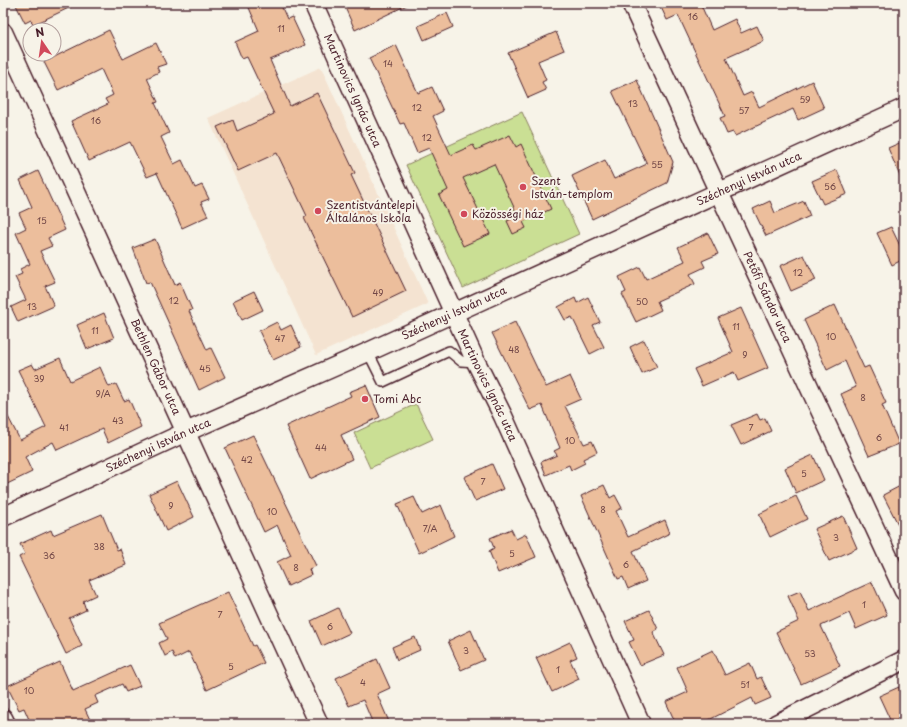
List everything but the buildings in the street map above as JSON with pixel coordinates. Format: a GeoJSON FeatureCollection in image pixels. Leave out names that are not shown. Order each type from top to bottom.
{"type":"FeatureCollection","features":[{"type":"Feature","properties":{"kind":"street","name":"Martinovics Ignác utca"},"geometry":{"type":"LineString","coordinates":[[313,3],[455,312],[476,362],[503,416],[641,724]]}},
{"type":"Feature","properties":{"kind":"street","name":"Petőfi Sándor utca"},"geometry":{"type":"LineString","coordinates":[[631,3],[904,591]]}},
{"type":"Feature","properties":{"kind":"street","name":"Bethlen Gábor utca"},"geometry":{"type":"LineString","coordinates":[[3,32],[319,724]]}},
{"type":"Feature","properties":{"kind":"street","name":"Széchenyi István utca"},"geometry":{"type":"LineString","coordinates":[[3,518],[186,432],[368,352],[717,191],[904,108]]}},
{"type":"Feature","properties":{"kind":"street"},"geometry":{"type":"LineString","coordinates":[[776,724],[904,660]]}},
{"type":"Feature","properties":{"kind":"street"},"geometry":{"type":"LineString","coordinates":[[3,718],[6,724]]}},
{"type":"Feature","properties":{"kind":"lane"},"geometry":{"type":"LineString","coordinates":[[368,352],[383,382],[449,351],[461,361],[476,362]]}},
{"type":"Feature","properties":{"kind":"shaded area","name":"Szentistvántelepi Általános Iskola"},"geometry":{"type":"Polygon","coordinates":[[[321,67],[428,304],[316,355],[208,118],[321,67]]]}},
{"type":"Feature","properties":{"kind":"green space"},"geometry":{"type":"Polygon","coordinates":[[[522,112],[579,234],[463,288],[406,165],[522,112]]]}},
{"type":"Feature","properties":{"kind":"green space"},"geometry":{"type":"Polygon","coordinates":[[[416,404],[433,439],[370,468],[354,433],[416,404]]]}},
{"type":"Feature","properties":{"kind":"place","name":"Szent István-templom"},"geometry":{"type":"Point","coordinates":[523,187]}},
{"type":"Feature","properties":{"kind":"place","name":"Szentistvántelepi Általános Iskola"},"geometry":{"type":"Point","coordinates":[318,211]}},
{"type":"Feature","properties":{"kind":"place","name":"Közösségi ház"},"geometry":{"type":"Point","coordinates":[464,214]}},
{"type":"Feature","properties":{"kind":"place","name":"Tomi Abc"},"geometry":{"type":"Point","coordinates":[365,399]}}]}
